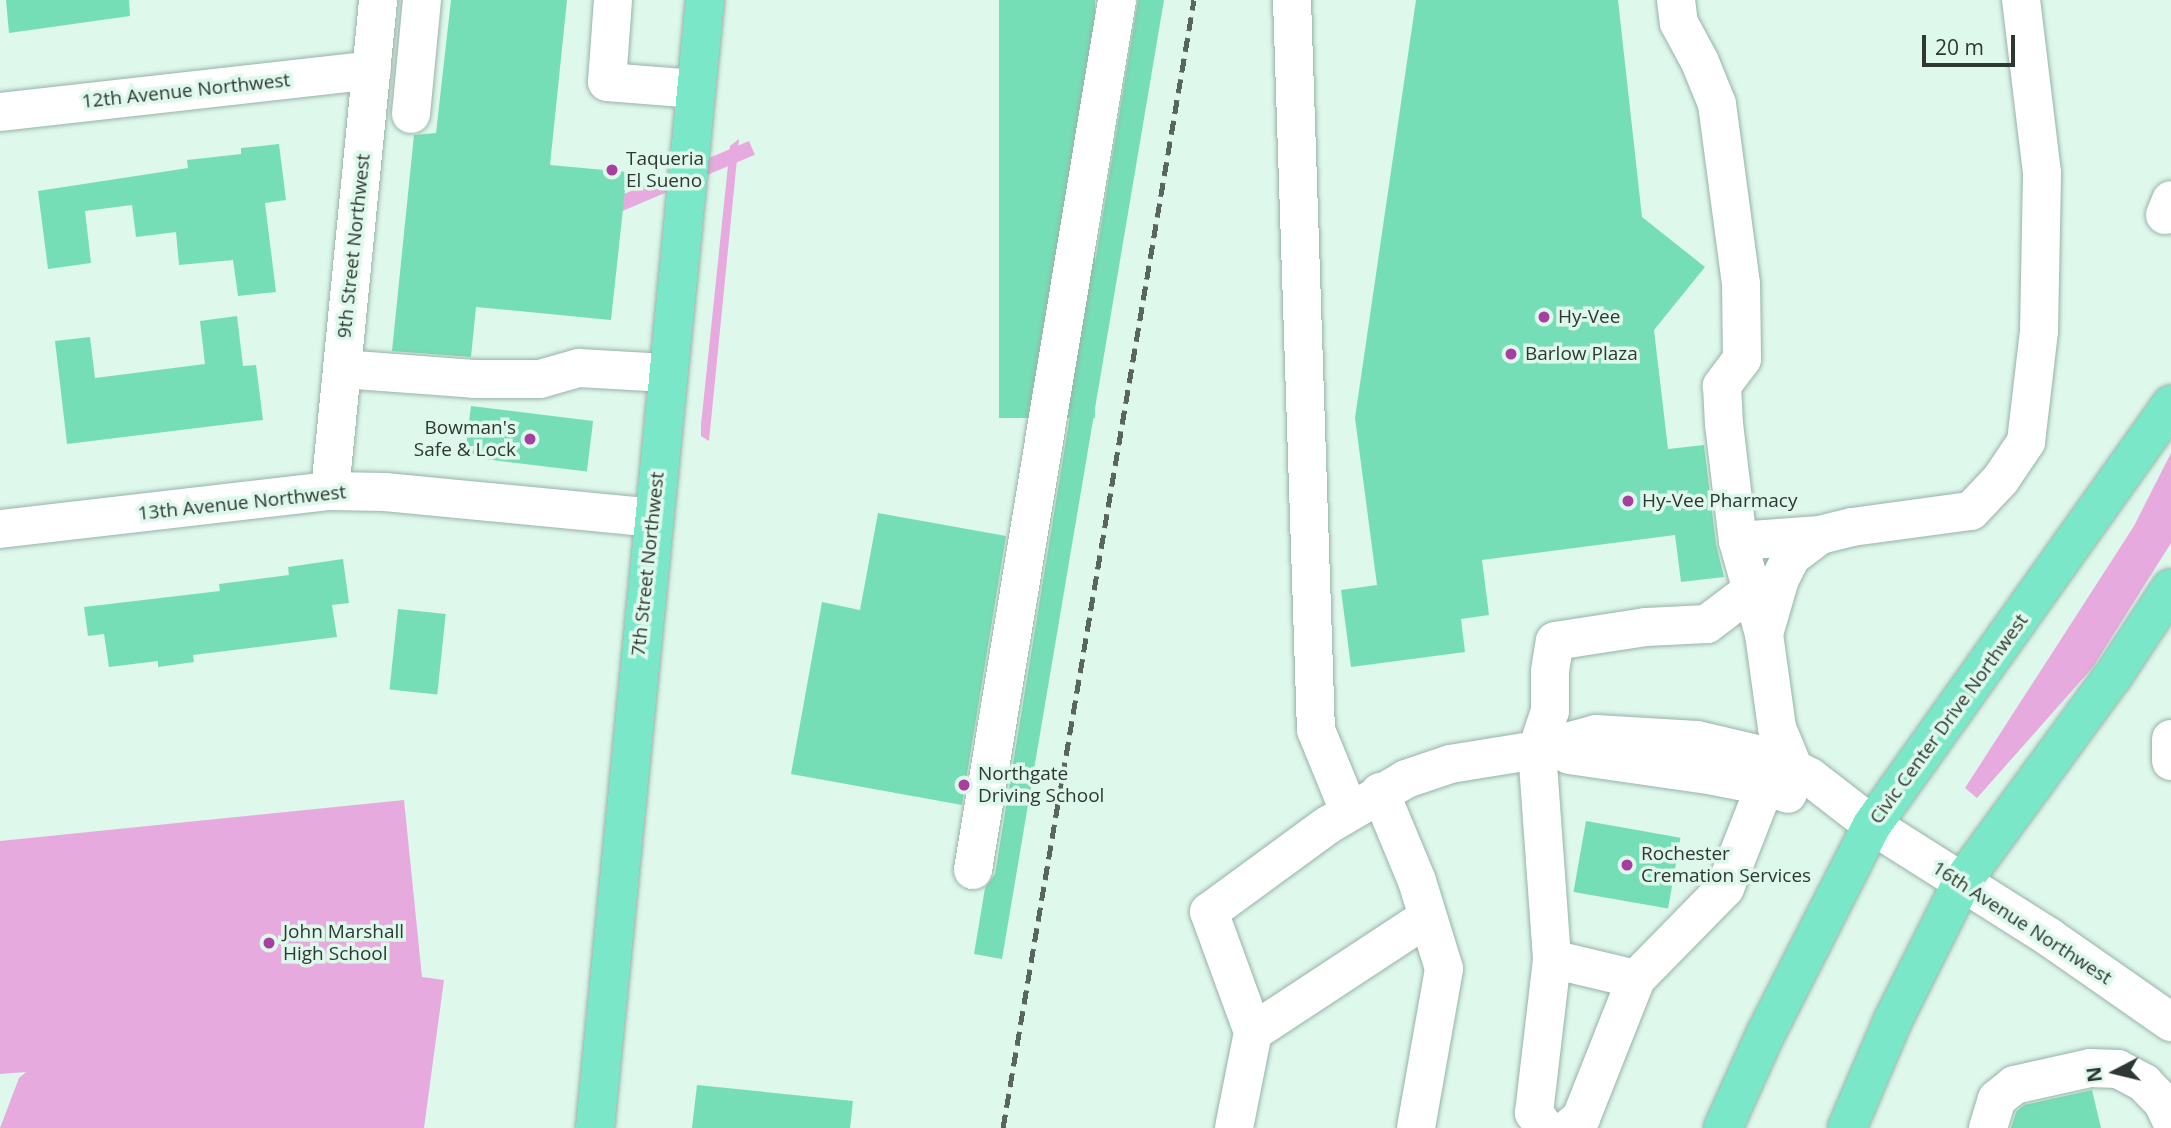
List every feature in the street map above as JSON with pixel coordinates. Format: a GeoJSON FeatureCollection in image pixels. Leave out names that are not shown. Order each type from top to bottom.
{"type":"FeatureCollection","features":[{"type":"Feature","properties":{"kind":"main road","name":"7th Street Northwest"},"geometry":{"type":"LineString","coordinates":[[595,1128],[666,373],[705,0]]}},
{"type":"Feature","properties":{"kind":"main road","name":"Civic Center Drive Northwest"},"geometry":{"type":"LineString","coordinates":[[1723,1128],[1765,1035],[1872,825],[2171,405]]}},
{"type":"Feature","properties":{"kind":"main road"},"geometry":{"type":"LineString","coordinates":[[1847,1128],[1893,1020],[1962,882],[2113,676],[2171,588]]}},
{"type":"Feature","properties":{"kind":"street","name":"9th Street Northwest"},"geometry":{"type":"LineString","coordinates":[[330,491],[378,0]]}},
{"type":"Feature","properties":{"kind":"street"},"geometry":{"type":"LineString","coordinates":[[411,114],[422,0]]}},
{"type":"Feature","properties":{"kind":"street"},"geometry":{"type":"LineString","coordinates":[[613,0],[607,82],[696,89]]}},
{"type":"Feature","properties":{"kind":"street"},"geometry":{"type":"LineString","coordinates":[[973,870],[1117,0]]}},
{"type":"Feature","properties":{"kind":"street"},"geometry":{"type":"LineString","coordinates":[[1293,0],[1316,730],[1417,881],[1444,970],[1416,1128]]}},
{"type":"Feature","properties":{"kind":"street"},"geometry":{"type":"LineString","coordinates":[[1569,1128],[1581,1118],[1636,979],[1725,888],[1779,778],[1777,727],[1764,634],[1738,541],[1723,386],[1742,359],[1741,284],[1717,103],[1700,62],[1679,23],[1676,0]]}},
{"type":"Feature","properties":{"kind":"street"},"geometry":{"type":"LineString","coordinates":[[1738,541],[1820,535],[1852,527],[1971,511],[2001,479],[2026,442],[2039,331],[2042,173],[2021,0]]}},
{"type":"Feature","properties":{"kind":"street","name":"12th Avenue Northwest"},"geometry":{"type":"LineString","coordinates":[[0,112],[373,59],[417,50]]}},
{"type":"Feature","properties":{"kind":"street"},"geometry":{"type":"LineString","coordinates":[[342,369],[474,379],[540,379],[579,368],[666,373]]}},
{"type":"Feature","properties":{"kind":"street","name":"13th Avenue Northwest"},"geometry":{"type":"LineString","coordinates":[[1,518],[330,491],[385,492],[653,518]]}},
{"type":"Feature","properties":{"kind":"street"},"geometry":{"type":"LineString","coordinates":[[1764,634],[1780,579],[1791,557],[1820,535]]}},
{"type":"Feature","properties":{"kind":"street"},"geometry":{"type":"LineString","coordinates":[[1545,1128],[1534,1113],[1552,959],[1538,750],[1550,711],[1550,671],[1555,641],[1646,627],[1707,624],[1752,590]]}},
{"type":"Feature","properties":{"kind":"street","name":"16th Avenue Northwest"},"geometry":{"type":"LineString","coordinates":[[1252,1032],[1209,912],[1365,802],[1406,779],[1450,764],[1538,750],[1596,734],[1697,740],[1761,755],[1779,778],[1810,777],[1872,825],[2049,937],[2171,1022]]}},
{"type":"Feature","properties":{"kind":"street"},"geometry":{"type":"LineString","coordinates":[[2171,739],[2171,761]]}},
{"type":"Feature","properties":{"kind":"street"},"geometry":{"type":"LineString","coordinates":[[1234,1128],[1252,1032],[1428,917]]}},
{"type":"Feature","properties":{"kind":"street"},"geometry":{"type":"LineString","coordinates":[[1552,959],[1636,979]]}},
{"type":"Feature","properties":{"kind":"street"},"geometry":{"type":"LineString","coordinates":[[1988,1128],[1997,1099],[2014,1085],[2090,1068],[2118,1069],[2144,1083],[2164,1103],[2171,1120]]}},
{"type":"Feature","properties":{"kind":"shaded area"},"geometry":{"type":"Polygon","coordinates":[[[739,139],[709,441],[701,436],[701,425],[730,146],[739,139]]]}},
{"type":"Feature","properties":{"kind":"shaded area"},"geometry":{"type":"Polygon","coordinates":[[[749,141],[755,155],[480,272],[474,258],[749,141]]]}},
{"type":"Feature","properties":{"kind":"shaded area"},"geometry":{"type":"Polygon","coordinates":[[[2171,453],[2171,543],[2093,667],[1977,798],[1965,788],[2134,526],[2171,453]]]}},
{"type":"Feature","properties":{"kind":"shaded area"},"geometry":{"type":"Polygon","coordinates":[[[404,800],[422,977],[444,980],[424,1128],[0,1128],[19,1078],[26,1072],[0,1074],[0,841],[404,800]]]}},
{"type":"Feature","properties":{"kind":"building"},"geometry":{"type":"Polygon","coordinates":[[[6,0],[129,0],[130,16],[9,33],[6,0]]]}},
{"type":"Feature","properties":{"kind":"building"},"geometry":{"type":"Polygon","coordinates":[[[451,0],[567,0],[550,165],[627,172],[611,320],[476,307],[471,357],[392,351],[414,135],[436,133],[451,0]]]}},
{"type":"Feature","properties":{"kind":"building"},"geometry":{"type":"Polygon","coordinates":[[[999,0],[1095,0],[1095,418],[999,418],[999,0]]]}},
{"type":"Feature","properties":{"kind":"building"},"geometry":{"type":"Polygon","coordinates":[[[1138,0],[1164,0],[1002,959],[974,954],[985,888],[995,874],[1138,0]]]}},
{"type":"Feature","properties":{"kind":"building","name":"Barlow Plaza"},"geometry":{"type":"Polygon","coordinates":[[[1416,0],[1618,0],[1642,217],[1705,267],[1654,330],[1668,449],[1704,445],[1716,544],[1724,577],[1681,582],[1675,535],[1482,560],[1489,615],[1461,619],[1465,652],[1351,667],[1341,590],[1377,585],[1355,418],[1416,0]]]}},
{"type":"Feature","properties":{"kind":"building"},"geometry":{"type":"Polygon","coordinates":[[[279,144],[286,200],[265,203],[276,292],[238,296],[233,260],[179,265],[176,232],[136,237],[132,205],[85,211],[91,263],[48,269],[38,191],[188,168],[187,160],[241,154],[241,148],[279,144]]]}},
{"type":"Feature","properties":{"kind":"building"},"geometry":{"type":"Polygon","coordinates":[[[237,316],[243,366],[256,365],[263,420],[67,444],[55,341],[90,337],[95,378],[205,364],[200,321],[237,316]]]}},
{"type":"Feature","properties":{"kind":"building","name":"Bowman's Safe & Lock"},"geometry":{"type":"Polygon","coordinates":[[[471,406],[593,421],[587,472],[465,457],[471,406]]]}},
{"type":"Feature","properties":{"kind":"building"},"geometry":{"type":"Polygon","coordinates":[[[878,513],[1006,536],[962,805],[791,774],[822,602],[860,610],[878,513]]]}},
{"type":"Feature","properties":{"kind":"building"},"geometry":{"type":"Polygon","coordinates":[[[343,559],[349,603],[332,605],[337,637],[193,655],[194,662],[158,667],[158,661],[109,667],[104,634],[88,636],[84,607],[220,591],[219,584],[289,575],[288,567],[343,559]]]}},
{"type":"Feature","properties":{"kind":"building"},"geometry":{"type":"Polygon","coordinates":[[[398,609],[446,614],[437,695],[390,690],[398,609]]]}},
{"type":"Feature","properties":{"kind":"building","name":"Rochester Cremation Services"},"geometry":{"type":"Polygon","coordinates":[[[1586,821],[1681,838],[1668,909],[1573,892],[1586,821]]]}},
{"type":"Feature","properties":{"kind":"building"},"geometry":{"type":"Polygon","coordinates":[[[697,1085],[853,1101],[850,1128],[692,1128],[697,1085]]]}},
{"type":"Feature","properties":{"kind":"building"},"geometry":{"type":"Polygon","coordinates":[[[2092,1090],[2101,1128],[2011,1128],[2016,1112],[2024,1105],[2092,1090]]]}},
{"type":"Feature","properties":{"kind":"railway"},"geometry":{"type":"LineString","coordinates":[[1003,1128],[1194,0]]}},
{"type":"Feature","properties":{"kind":"place","name":"Taqueria El Sueno"},"geometry":{"type":"Point","coordinates":[612,170]}},
{"type":"Feature","properties":{"kind":"place","name":"Hy-Vee"},"geometry":{"type":"Point","coordinates":[1544,317]}},
{"type":"Feature","properties":{"kind":"place","name":"Barlow Plaza"},"geometry":{"type":"Point","coordinates":[1511,354]}},
{"type":"Feature","properties":{"kind":"place","name":"Bowman's Safe & Lock"},"geometry":{"type":"Point","coordinates":[530,439]}},
{"type":"Feature","properties":{"kind":"place","name":"Hy-Vee Pharmacy"},"geometry":{"type":"Point","coordinates":[1628,501]}},
{"type":"Feature","properties":{"kind":"place","name":"Northgate Driving School"},"geometry":{"type":"Point","coordinates":[964,785]}},
{"type":"Feature","properties":{"kind":"place","name":"Rochester Cremation Services"},"geometry":{"type":"Point","coordinates":[1627,865]}},
{"type":"Feature","properties":{"kind":"place","name":"John Marshall High School"},"geometry":{"type":"Point","coordinates":[269,943]}}]}
